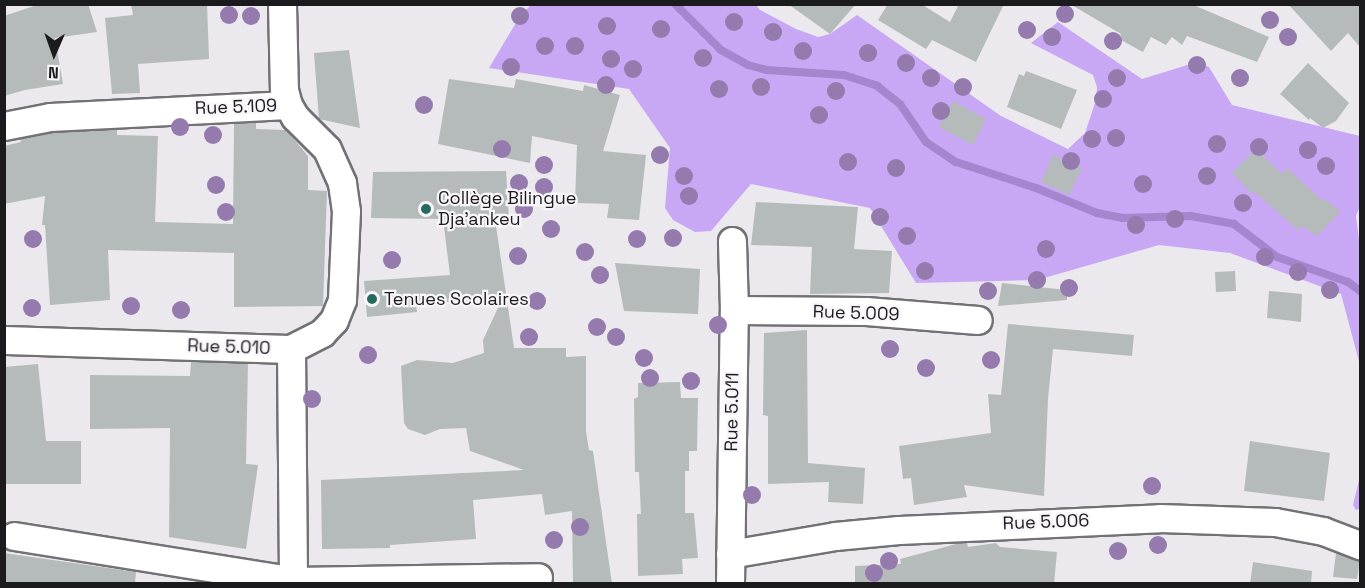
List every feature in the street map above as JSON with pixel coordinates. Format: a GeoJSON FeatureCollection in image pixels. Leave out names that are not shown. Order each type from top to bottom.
{"type":"FeatureCollection","features":[{"type":"Feature","properties":{"kind":"street"},"geometry":{"type":"LineString","coordinates":[[282,4],[284,90],[288,105]]}},
{"type":"Feature","properties":{"kind":"street","name":"Rue 5.109"},"geometry":{"type":"LineString","coordinates":[[4,126],[50,117],[288,105],[295,117],[327,149],[342,183],[346,211],[342,300],[334,320],[322,333],[291,349]]}},
{"type":"Feature","properties":{"kind":"street","name":"Rue 5.011"},"geometry":{"type":"LineString","coordinates":[[730,584],[734,310],[732,241]]}},
{"type":"Feature","properties":{"kind":"street","name":"Rue 5.009"},"geometry":{"type":"LineString","coordinates":[[734,310],[866,311],[978,320]]}},
{"type":"Feature","properties":{"kind":"street","name":"Rue 5.010"},"geometry":{"type":"LineString","coordinates":[[4,340],[291,349],[293,582]]}},
{"type":"Feature","properties":{"kind":"street","name":"Rue 5.006"},"geometry":{"type":"LineString","coordinates":[[730,554],[835,536],[899,530],[1160,518],[1275,522],[1323,531],[1360,545]]}},
{"type":"Feature","properties":{"kind":"street"},"geometry":{"type":"LineString","coordinates":[[14,536],[293,582],[538,577]]}},
{"type":"Feature","properties":{"kind":"shaded area"},"geometry":{"type":"Polygon","coordinates":[[[531,5],[756,5],[760,10],[796,29],[818,37],[830,34],[857,15],[1001,116],[1068,149],[1085,133],[1096,100],[1097,87],[1093,75],[1031,43],[1058,22],[1142,79],[1197,62],[1209,67],[1232,105],[1360,136],[1360,206],[1356,216],[1360,248],[1360,365],[1341,294],[1230,253],[1159,245],[1037,280],[916,283],[870,208],[751,184],[711,231],[695,232],[673,220],[665,208],[670,148],[629,89],[489,68],[520,16],[531,5]]]}},
{"type":"Feature","properties":{"kind":"shaded area"},"geometry":{"type":"Polygon","coordinates":[[[1360,476],[1360,509],[1356,510],[1353,505],[1360,476]]]}},
{"type":"Feature","properties":{"kind":"building"},"geometry":{"type":"Polygon","coordinates":[[[40,4],[88,4],[97,32],[55,38],[63,84],[4,96],[4,16],[40,4]]]}},
{"type":"Feature","properties":{"kind":"building"},"geometry":{"type":"Polygon","coordinates":[[[131,4],[207,4],[209,59],[138,64],[140,93],[112,94],[105,18],[133,15],[131,4]]]}},
{"type":"Feature","properties":{"kind":"building"},"geometry":{"type":"Polygon","coordinates":[[[788,4],[856,4],[830,34],[788,4]]]}},
{"type":"Feature","properties":{"kind":"building"},"geometry":{"type":"Polygon","coordinates":[[[888,4],[921,4],[950,22],[959,4],[1004,4],[976,62],[932,40],[926,49],[878,20],[888,4]]]}},
{"type":"Feature","properties":{"kind":"building"},"geometry":{"type":"Polygon","coordinates":[[[1070,4],[1191,4],[1269,37],[1257,62],[1187,36],[1182,45],[1172,37],[1166,45],[1151,37],[1143,52],[1119,39],[1121,34],[1070,4]]]}},
{"type":"Feature","properties":{"kind":"building"},"geometry":{"type":"Polygon","coordinates":[[[1288,4],[1360,4],[1360,47],[1348,33],[1331,51],[1288,4]]]}},
{"type":"Feature","properties":{"kind":"building"},"geometry":{"type":"Polygon","coordinates":[[[349,50],[360,128],[319,119],[314,53],[349,50]]]}},
{"type":"Feature","properties":{"kind":"building"},"geometry":{"type":"Polygon","coordinates":[[[1308,63],[1349,103],[1336,121],[1323,128],[1310,118],[1309,120],[1280,94],[1308,63]]]}},
{"type":"Feature","properties":{"kind":"building"},"geometry":{"type":"Polygon","coordinates":[[[1026,71],[1077,90],[1061,129],[1007,107],[1019,74],[1024,76],[1026,71]]]}},
{"type":"Feature","properties":{"kind":"building"},"geometry":{"type":"Polygon","coordinates":[[[449,79],[514,88],[516,79],[583,91],[584,85],[620,95],[603,151],[646,155],[639,220],[607,218],[609,204],[575,203],[577,145],[532,136],[530,163],[438,144],[449,79]]]}},
{"type":"Feature","properties":{"kind":"building"},"geometry":{"type":"Polygon","coordinates":[[[953,101],[986,119],[973,145],[939,127],[953,101]]]}},
{"type":"Feature","properties":{"kind":"building"},"geometry":{"type":"Polygon","coordinates":[[[234,123],[256,123],[256,129],[286,130],[308,156],[308,190],[327,191],[323,306],[234,307],[234,253],[108,250],[110,300],[50,305],[45,225],[42,225],[45,196],[4,204],[4,146],[21,142],[20,139],[52,133],[117,129],[117,135],[158,136],[155,222],[233,224],[234,123]]]}},
{"type":"Feature","properties":{"kind":"building"},"geometry":{"type":"Polygon","coordinates":[[[1256,149],[1282,174],[1287,168],[1323,201],[1325,199],[1340,212],[1317,236],[1302,226],[1298,230],[1255,192],[1252,194],[1232,173],[1256,149]]]}},
{"type":"Feature","properties":{"kind":"building"},"geometry":{"type":"Polygon","coordinates":[[[1053,155],[1082,168],[1069,195],[1041,182],[1053,155]]]}},
{"type":"Feature","properties":{"kind":"building"},"geometry":{"type":"Polygon","coordinates":[[[506,171],[509,219],[495,219],[514,348],[566,348],[566,357],[586,356],[586,431],[589,450],[593,451],[612,584],[573,584],[572,511],[545,515],[542,494],[473,500],[476,539],[390,545],[390,548],[322,549],[321,480],[524,470],[470,451],[466,428],[440,429],[425,435],[408,429],[404,423],[401,366],[417,360],[453,363],[484,353],[483,340],[503,297],[416,305],[417,312],[367,317],[364,281],[450,275],[443,219],[371,218],[373,172],[506,171]]]}},
{"type":"Feature","properties":{"kind":"building"},"geometry":{"type":"Polygon","coordinates":[[[756,202],[858,207],[854,249],[892,251],[889,293],[810,294],[812,247],[751,245],[756,202]]]}},
{"type":"Feature","properties":{"kind":"building"},"geometry":{"type":"Polygon","coordinates":[[[615,263],[700,269],[698,314],[624,311],[615,263]]]}},
{"type":"Feature","properties":{"kind":"building"},"geometry":{"type":"Polygon","coordinates":[[[1235,271],[1236,291],[1216,292],[1215,272],[1235,271]]]}},
{"type":"Feature","properties":{"kind":"building"},"geometry":{"type":"Polygon","coordinates":[[[1002,283],[1067,290],[1067,300],[998,306],[1002,283]]]}},
{"type":"Feature","properties":{"kind":"building"},"geometry":{"type":"Polygon","coordinates":[[[1269,291],[1302,294],[1301,322],[1267,318],[1269,291]]]}},
{"type":"Feature","properties":{"kind":"building"},"geometry":{"type":"Polygon","coordinates":[[[1008,324],[1134,335],[1132,356],[1053,349],[1048,399],[1044,496],[964,485],[967,497],[914,505],[911,478],[903,479],[899,446],[991,433],[988,394],[1001,395],[1008,324]]]}},
{"type":"Feature","properties":{"kind":"building"},"geometry":{"type":"Polygon","coordinates":[[[807,330],[808,463],[865,468],[863,504],[828,502],[829,482],[768,484],[768,416],[763,415],[764,333],[807,330]]]}},
{"type":"Feature","properties":{"kind":"building"},"geometry":{"type":"Polygon","coordinates":[[[191,362],[248,363],[246,464],[258,465],[246,549],[169,537],[170,428],[90,429],[90,375],[190,376],[191,362]]]}},
{"type":"Feature","properties":{"kind":"building"},"geometry":{"type":"Polygon","coordinates":[[[38,364],[46,441],[81,441],[81,484],[4,484],[4,367],[38,364]]]}},
{"type":"Feature","properties":{"kind":"building"},"geometry":{"type":"Polygon","coordinates":[[[680,382],[681,398],[698,398],[697,451],[689,451],[689,471],[685,471],[685,513],[694,513],[698,558],[682,559],[683,574],[638,576],[637,514],[641,514],[639,472],[635,472],[634,399],[638,397],[638,383],[680,382]]]}},
{"type":"Feature","properties":{"kind":"building"},"geometry":{"type":"Polygon","coordinates":[[[1250,441],[1330,453],[1324,501],[1244,491],[1250,441]]]}},
{"type":"Feature","properties":{"kind":"building"},"geometry":{"type":"Polygon","coordinates":[[[967,543],[968,547],[996,543],[1000,547],[1057,552],[1054,584],[855,584],[855,566],[901,564],[900,559],[967,543]]]}},
{"type":"Feature","properties":{"kind":"building"},"geometry":{"type":"Polygon","coordinates":[[[4,553],[136,572],[135,584],[4,584],[4,553]]]}},
{"type":"Feature","properties":{"kind":"building"},"geometry":{"type":"Polygon","coordinates":[[[1336,553],[1360,560],[1357,579],[1333,577],[1336,553]]]}},
{"type":"Feature","properties":{"kind":"building"},"geometry":{"type":"Polygon","coordinates":[[[1253,562],[1312,571],[1311,584],[1250,584],[1253,562]]]}},
{"type":"Feature","properties":{"kind":"waterway"},"geometry":{"type":"LineString","coordinates":[[675,4],[721,50],[748,65],[767,70],[844,75],[877,86],[900,104],[926,142],[956,162],[1036,188],[1097,213],[1122,218],[1191,216],[1234,224],[1277,257],[1348,282],[1360,291]]}},
{"type":"Feature","properties":{"kind":"place","name":"Collège Bilingue Dja'ankeu"},"geometry":{"type":"Point","coordinates":[426,209]}},
{"type":"Feature","properties":{"kind":"place","name":"Tenues Scolaires"},"geometry":{"type":"Point","coordinates":[372,299]}}]}
